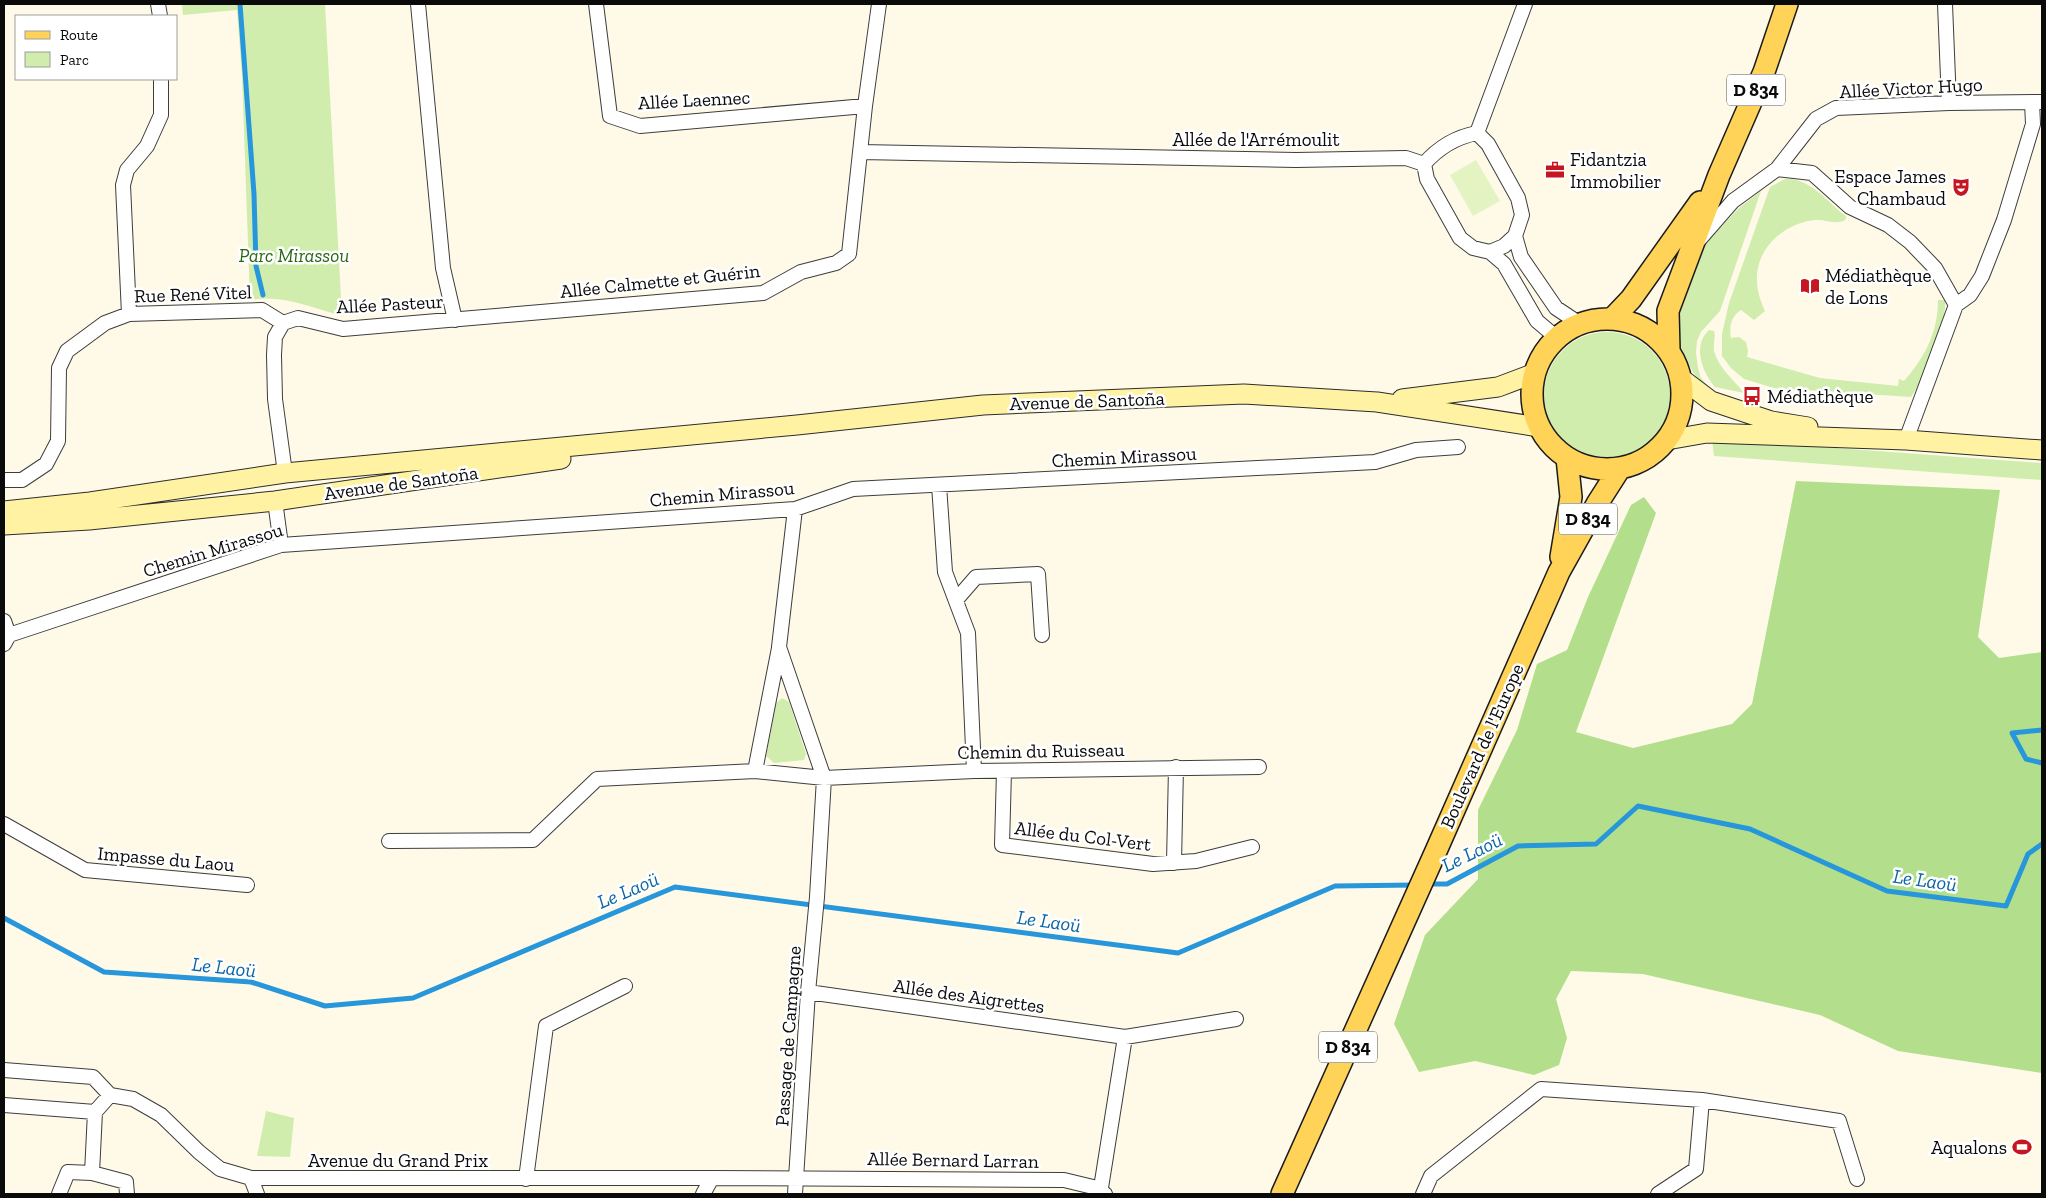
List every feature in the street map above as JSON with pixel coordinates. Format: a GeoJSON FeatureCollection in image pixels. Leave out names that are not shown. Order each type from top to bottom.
{"type":"FeatureCollection","features":[{"type":"Feature","properties":{"kind":"main road","name":"D 834"},"geometry":{"type":"LineString","coordinates":[[1669,350],[1668,311],[1719,175],[1764,72],[1787,4]]}},
{"type":"Feature","properties":{"kind":"main road","name":"D 834"},"geometry":{"type":"LineString","coordinates":[[1612,319],[1631,299],[1719,175]]}},
{"type":"Feature","properties":{"kind":"main road"},"geometry":{"type":"LineString","coordinates":[[1612,319],[1629,322],[1644,328],[1658,338],[1669,350],[1677,364],[1682,379],[1683,401],[1678,422],[1667,440],[1646,459],[1620,468],[1592,468],[1567,458],[1551,444],[1539,427],[1532,400],[1535,373],[1540,360],[1557,338],[1580,324],[1612,319]]}},
{"type":"Feature","properties":{"kind":"main road","name":"Avenue de Santoña"},"geometry":{"type":"LineString","coordinates":[[1377,402],[1498,387],[1535,373]]}},
{"type":"Feature","properties":{"kind":"main road"},"geometry":{"type":"LineString","coordinates":[[1682,379],[1711,401],[1772,421],[1869,438]]}},
{"type":"Feature","properties":{"kind":"main road","name":"Avenue de Santoña"},"geometry":{"type":"LineString","coordinates":[[4,511],[90,502],[285,474],[797,425],[983,405],[1235,394],[1377,402],[1539,427]]}},
{"type":"Feature","properties":{"kind":"main road","name":"Avenue de Santoña"},"geometry":{"type":"LineString","coordinates":[[4,525],[89,520],[275,501],[797,425]]}},
{"type":"Feature","properties":{"kind":"main road"},"geometry":{"type":"LineString","coordinates":[[1667,440],[1706,433],[1869,438],[2042,450]]}},
{"type":"Feature","properties":{"kind":"main road"},"geometry":{"type":"LineString","coordinates":[[275,501],[276,486],[363,477],[448,458]]}},
{"type":"Feature","properties":{"kind":"main road","name":"Boulevard de l'Europe"},"geometry":{"type":"LineString","coordinates":[[1559,572],[1570,497],[1567,458]]}},
{"type":"Feature","properties":{"kind":"main road","name":"Boulevard de l'Europe"},"geometry":{"type":"LineString","coordinates":[[1282,1194],[1434,857],[1559,572],[1597,504],[1620,468]]}},
{"type":"Feature","properties":{"kind":"street","name":"Allée Pasteur"},"geometry":{"type":"LineString","coordinates":[[283,323],[298,318],[343,329],[455,320],[443,268],[418,4]]}},
{"type":"Feature","properties":{"kind":"street","name":"Allée Laennec"},"geometry":{"type":"LineString","coordinates":[[596,4],[610,116],[640,126],[865,106]]}},
{"type":"Feature","properties":{"kind":"street","name":"Allée Calmette et Guérin"},"geometry":{"type":"LineString","coordinates":[[455,320],[763,293],[800,272],[836,263],[849,254],[865,106],[879,4]]}},
{"type":"Feature","properties":{"kind":"street"},"geometry":{"type":"LineString","coordinates":[[1477,133],[1525,4]]}},
{"type":"Feature","properties":{"kind":"street"},"geometry":{"type":"LineString","coordinates":[[1945,4],[1949,103]]}},
{"type":"Feature","properties":{"kind":"street"},"geometry":{"type":"LineString","coordinates":[[129,314],[122,185],[126,170],[147,146],[161,115],[160,80]]}},
{"type":"Feature","properties":{"kind":"street"},"geometry":{"type":"LineString","coordinates":[[1906,440],[1956,305],[1970,296],[1982,276],[2004,220],[2033,124],[2037,102]]}},
{"type":"Feature","properties":{"kind":"street","name":"Allée Victor Hugo"},"geometry":{"type":"LineString","coordinates":[[1690,250],[1734,201],[1777,168],[1816,119],[1836,108],[1949,103],[2037,102]]}},
{"type":"Feature","properties":{"kind":"street"},"geometry":{"type":"LineString","coordinates":[[1477,133],[1462,135],[1434,152],[1424,164],[1428,179],[1460,238],[1473,248],[1490,252],[1504,264],[1537,321],[1557,338]]}},
{"type":"Feature","properties":{"kind":"street"},"geometry":{"type":"LineString","coordinates":[[1477,133],[1488,144],[1518,198],[1522,215],[1515,236],[1504,246],[1490,252]]}},
{"type":"Feature","properties":{"kind":"street","name":"Allée de l'Arrémoulit"},"geometry":{"type":"LineString","coordinates":[[860,152],[1296,160],[1406,158],[1424,164]]}},
{"type":"Feature","properties":{"kind":"street"},"geometry":{"type":"LineString","coordinates":[[1777,168],[1812,173],[1850,206],[1888,225],[1910,242],[1935,268],[1956,305]]}},
{"type":"Feature","properties":{"kind":"street"},"geometry":{"type":"LineString","coordinates":[[1515,236],[1520,257],[1556,308],[1580,324]]}},
{"type":"Feature","properties":{"kind":"street","name":"Rue René Vitel"},"geometry":{"type":"LineString","coordinates":[[4,480],[22,480],[46,464],[58,441],[59,368],[68,351],[105,323],[129,314],[262,310],[283,323]]}},
{"type":"Feature","properties":{"kind":"street"},"geometry":{"type":"LineString","coordinates":[[283,323],[275,337],[274,355],[275,399],[285,474]]}},
{"type":"Feature","properties":{"kind":"street","name":"Chemin Mirassou"},"geometry":{"type":"LineString","coordinates":[[6,639],[281,545],[795,509],[853,490],[1375,462],[1416,450],[1458,447]]}},
{"type":"Feature","properties":{"kind":"street"},"geometry":{"type":"LineString","coordinates":[[939,485],[945,572],[968,633],[974,770]]}},
{"type":"Feature","properties":{"kind":"street"},"geometry":{"type":"LineString","coordinates":[[275,501],[281,545]]}},
{"type":"Feature","properties":{"kind":"street"},"geometry":{"type":"LineString","coordinates":[[755,771],[779,647],[795,509]]}},
{"type":"Feature","properties":{"kind":"street"},"geometry":{"type":"LineString","coordinates":[[956,600],[976,577],[1038,574],[1042,636]]}},
{"type":"Feature","properties":{"kind":"street"},"geometry":{"type":"LineString","coordinates":[[4,621],[6,639]]}},
{"type":"Feature","properties":{"kind":"street"},"geometry":{"type":"LineString","coordinates":[[779,647],[824,778]]}},
{"type":"Feature","properties":{"kind":"street","name":"Allée du Col-Vert"},"geometry":{"type":"LineString","coordinates":[[1174,863],[1176,767]]}},
{"type":"Feature","properties":{"kind":"street","name":"Chemin du Ruisseau"},"geometry":{"type":"LineString","coordinates":[[389,841],[533,840],[597,778],[755,771],[824,778],[974,770],[1259,767]]}},
{"type":"Feature","properties":{"kind":"street","name":"Allée du Col-Vert"},"geometry":{"type":"LineString","coordinates":[[1004,771],[1002,845],[1153,864],[1196,861],[1252,847]]}},
{"type":"Feature","properties":{"kind":"street","name":"Passage de Campagne"},"geometry":{"type":"LineString","coordinates":[[795,1194],[808,992],[816,916],[824,778]]}},
{"type":"Feature","properties":{"kind":"street","name":"Impasse du Laou"},"geometry":{"type":"LineString","coordinates":[[4,824],[85,870],[248,885]]}},
{"type":"Feature","properties":{"kind":"street"},"geometry":{"type":"LineString","coordinates":[[526,1179],[546,1026],[625,986]]}},
{"type":"Feature","properties":{"kind":"street","name":"Allée des Aigrettes"},"geometry":{"type":"LineString","coordinates":[[808,992],[1125,1037],[1236,1019]]}},
{"type":"Feature","properties":{"kind":"street"},"geometry":{"type":"LineString","coordinates":[[1102,1193],[1125,1037]]}},
{"type":"Feature","properties":{"kind":"street"},"geometry":{"type":"LineString","coordinates":[[4,1070],[93,1077],[110,1095],[95,1112],[92,1173]]}},
{"type":"Feature","properties":{"kind":"street"},"geometry":{"type":"LineString","coordinates":[[1423,1194],[1431,1176],[1541,1089],[1702,1100],[1839,1121],[1857,1179]]}},
{"type":"Feature","properties":{"kind":"street","name":"Avenue du Grand Prix"},"geometry":{"type":"LineString","coordinates":[[110,1095],[133,1099],[161,1115],[220,1169],[251,1178],[712,1178]]}},
{"type":"Feature","properties":{"kind":"street"},"geometry":{"type":"LineString","coordinates":[[1658,1194],[1696,1169],[1702,1100]]}},
{"type":"Feature","properties":{"kind":"street"},"geometry":{"type":"LineString","coordinates":[[4,1105],[95,1112]]}},
{"type":"Feature","properties":{"kind":"street"},"geometry":{"type":"LineString","coordinates":[[58,1194],[68,1172],[92,1173],[126,1182],[127,1194]]}},
{"type":"Feature","properties":{"kind":"street"},"geometry":{"type":"LineString","coordinates":[[251,1178],[257,1194]]}},
{"type":"Feature","properties":{"kind":"street"},"geometry":{"type":"LineString","coordinates":[[703,1194],[712,1178]]}},
{"type":"Feature","properties":{"kind":"street","name":"Allée Bernard Larran"},"geometry":{"type":"LineString","coordinates":[[712,1178],[1064,1180],[1093,1188],[1102,1193]]}},
{"type":"Feature","properties":{"kind":"green space","name":"Parc Mirassou"},"geometry":{"type":"Polygon","coordinates":[[[182,4],[325,4],[342,316],[285,300],[250,300],[242,76],[237,10],[183,15],[182,4]]]}},
{"type":"Feature","properties":{"kind":"green space"},"geometry":{"type":"Polygon","coordinates":[[[1476,160],[1500,201],[1473,216],[1450,175],[1476,160]]]}},
{"type":"Feature","properties":{"kind":"green space"},"geometry":{"type":"Polygon","coordinates":[[[1785,179],[1794,179],[1810,186],[1846,216],[1846,219],[1840,222],[1816,220],[1805,222],[1784,231],[1775,239],[1761,258],[1758,269],[1758,289],[1765,311],[1754,320],[1741,310],[1738,312],[1731,322],[1731,338],[1739,337],[1746,342],[1747,357],[1820,378],[1898,386],[1899,379],[1904,381],[1918,363],[1929,344],[1936,323],[1938,300],[1945,300],[1945,310],[1939,336],[1917,388],[1911,397],[1774,388],[1744,379],[1731,368],[1722,356],[1722,334],[1729,303],[1770,187],[1785,179]]]}},
{"type":"Feature","properties":{"kind":"green space"},"geometry":{"type":"Polygon","coordinates":[[[1761,191],[1720,311],[1701,332],[1697,341],[1698,368],[1701,378],[1709,387],[1700,382],[1678,345],[1675,320],[1707,242],[1739,208],[1761,191]]]}},
{"type":"Feature","properties":{"kind":"green space"},"geometry":{"type":"Polygon","coordinates":[[[1709,330],[1714,331],[1714,351],[1716,357],[1744,393],[1715,387],[1706,374],[1700,351],[1704,336],[1709,330]]]}},
{"type":"Feature","properties":{"kind":"green space"},"geometry":{"type":"Polygon","coordinates":[[[1607,332],[1631,336],[1652,350],[1666,371],[1670,395],[1666,419],[1652,440],[1631,454],[1607,458],[1583,454],[1562,440],[1548,419],[1544,395],[1548,371],[1562,350],[1583,336],[1607,332]]]}},
{"type":"Feature","properties":{"kind":"green space"},"geometry":{"type":"Polygon","coordinates":[[[1712,439],[2042,463],[2042,480],[1714,456],[1712,439]]]}},
{"type":"Feature","properties":{"kind":"green space"},"geometry":{"type":"Polygon","coordinates":[[[1796,481],[2000,490],[1978,637],[1999,658],[2042,652],[2042,1073],[1898,1051],[1820,1015],[1643,974],[1571,971],[1556,999],[1567,1038],[1559,1065],[1534,1075],[1475,1061],[1419,1072],[1394,1024],[1425,935],[1478,879],[1478,810],[1517,730],[1537,664],[1567,650],[1588,597],[1631,505],[1644,497],[1656,513],[1576,732],[1633,748],[1732,724],[1752,704],[1796,481]]]}},
{"type":"Feature","properties":{"kind":"green space"},"geometry":{"type":"Polygon","coordinates":[[[782,698],[789,702],[806,754],[804,760],[774,763],[766,756],[776,703],[782,698]]]}},
{"type":"Feature","properties":{"kind":"green space"},"geometry":{"type":"Polygon","coordinates":[[[266,1111],[294,1118],[290,1157],[257,1156],[266,1111]]]}},
{"type":"Feature","properties":{"kind":"waterway"},"geometry":{"type":"LineString","coordinates":[[240,4],[254,194],[256,266],[263,295]]}},
{"type":"Feature","properties":{"kind":"waterway","name":"Le Laoü"},"geometry":{"type":"LineString","coordinates":[[2042,730],[2012,733],[2026,759],[2042,763]]}},
{"type":"Feature","properties":{"kind":"waterway","name":"Le Laoü"},"geometry":{"type":"LineString","coordinates":[[1426,884],[1447,884],[1518,846],[1596,844],[1638,806],[1750,829],[1887,891],[2006,906],[2028,854],[2042,844]]}},
{"type":"Feature","properties":{"kind":"waterway","name":"Le Laoü"},"geometry":{"type":"LineString","coordinates":[[4,918],[104,972],[251,982],[325,1006],[413,998],[675,887],[1178,953],[1335,886],[1415,885]]}},
{"type":"Feature","properties":{"kind":"place","name":"Fidantzia Immobilier"},"geometry":{"type":"Point","coordinates":[1555,170]}},
{"type":"Feature","properties":{"kind":"place","name":"Espace James Chambaud"},"geometry":{"type":"Point","coordinates":[1961,187]}},
{"type":"Feature","properties":{"kind":"place","name":"Médiathèque de Lons"},"geometry":{"type":"Point","coordinates":[1810,286]}},
{"type":"Feature","properties":{"kind":"place","name":"Médiathèque"},"geometry":{"type":"Point","coordinates":[1752,396]}},
{"type":"Feature","properties":{"kind":"place","name":"Aqualons"},"geometry":{"type":"Point","coordinates":[2022,1147]}}]}
